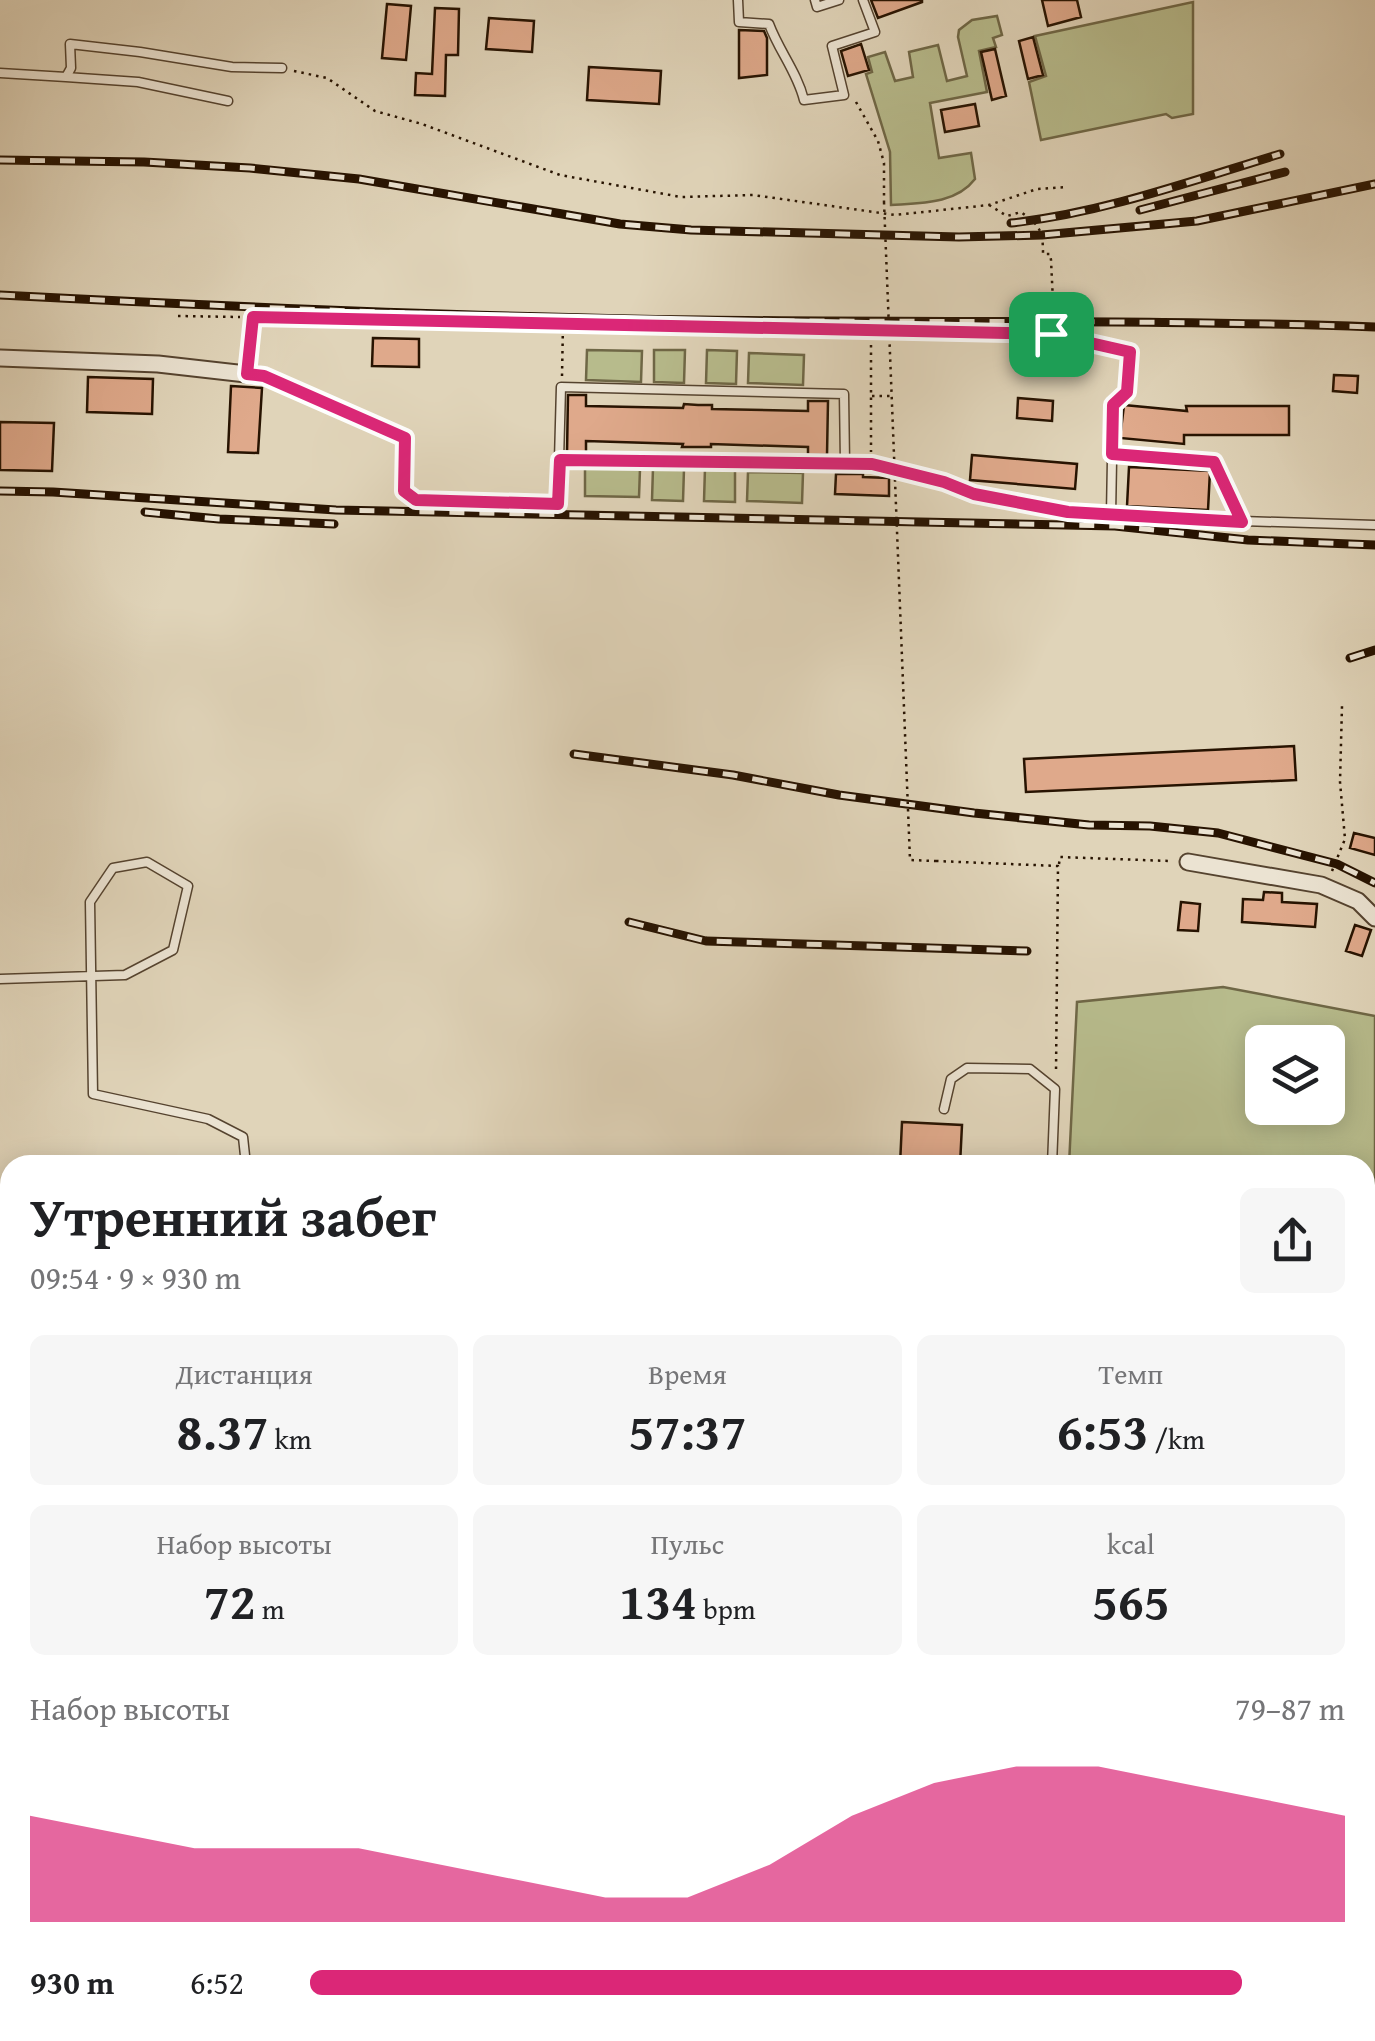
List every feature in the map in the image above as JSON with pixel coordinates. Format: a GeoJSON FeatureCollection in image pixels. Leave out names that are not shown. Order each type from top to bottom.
{"type":"FeatureCollection","features":[{"type":"Feature","properties":{"kind":"street"},"geometry":{"type":"LineString","coordinates":[[0,358],[158,364],[264,376]]}},
{"type":"Feature","properties":{"kind":"street"},"geometry":{"type":"LineString","coordinates":[[1188,862],[1321,885],[1358,901],[1375,918]]}},
{"type":"Feature","properties":{"kind":"lane"},"geometry":{"type":"LineString","coordinates":[[738,0],[739,22],[770,24],[799,80],[804,100],[844,95],[832,46],[874,32],[863,0]]}},
{"type":"Feature","properties":{"kind":"lane"},"geometry":{"type":"LineString","coordinates":[[815,0],[817,7],[839,0]]}},
{"type":"Feature","properties":{"kind":"lane"},"geometry":{"type":"LineString","coordinates":[[66,76],[71,68],[70,44],[232,67],[282,68]]}},
{"type":"Feature","properties":{"kind":"lane"},"geometry":{"type":"LineString","coordinates":[[0,73],[138,82],[228,100]]}},
{"type":"Feature","properties":{"kind":"lane"},"geometry":{"type":"LineString","coordinates":[[247,374],[253,317]]}},
{"type":"Feature","properties":{"kind":"lane"},"geometry":{"type":"LineString","coordinates":[[1051,334],[1130,352],[1127,392],[1113,405],[1111,515]]}},
{"type":"Feature","properties":{"kind":"lane"},"geometry":{"type":"LineString","coordinates":[[264,376],[405,438],[404,491],[416,500],[558,504],[561,387],[844,394],[845,463]]}},
{"type":"Feature","properties":{"kind":"lane"},"geometry":{"type":"LineString","coordinates":[[1112,454],[1214,462],[1242,522]]}},
{"type":"Feature","properties":{"kind":"lane"},"geometry":{"type":"LineString","coordinates":[[560,460],[872,464],[944,482],[974,494],[1068,512],[1375,525]]}},
{"type":"Feature","properties":{"kind":"lane"},"geometry":{"type":"LineString","coordinates":[[0,979],[91,976],[124,975],[173,950],[188,886],[147,862],[112,868],[90,902],[91,976],[92,1094],[208,1119],[243,1137],[245,1155]]}},
{"type":"Feature","properties":{"kind":"lane"},"geometry":{"type":"LineString","coordinates":[[944,1109],[951,1079],[967,1068],[1030,1069],[1055,1089],[1052,1155]]}},
{"type":"Feature","properties":{"kind":"path"},"geometry":{"type":"LineString","coordinates":[[282,68],[328,78],[375,111],[560,174],[681,197],[754,195],[896,215],[990,205],[1037,189],[1067,187]]}},
{"type":"Feature","properties":{"kind":"path"},"geometry":{"type":"LineString","coordinates":[[854,98],[878,142],[884,163],[910,860],[1058,866]]}},
{"type":"Feature","properties":{"kind":"path"},"geometry":{"type":"LineString","coordinates":[[178,316],[1051,334],[1055,308],[1051,260],[1050,254],[1043,254],[1039,227],[1020,212],[1007,216],[990,205]]}},
{"type":"Feature","properties":{"kind":"path"},"geometry":{"type":"LineString","coordinates":[[561,387],[564,324]]}},
{"type":"Feature","properties":{"kind":"path"},"geometry":{"type":"LineString","coordinates":[[871,330],[872,464]]}},
{"type":"Feature","properties":{"kind":"path"},"geometry":{"type":"LineString","coordinates":[[871,399],[892,396]]}},
{"type":"Feature","properties":{"kind":"path"},"geometry":{"type":"LineString","coordinates":[[1321,885],[1337,864],[1345,839],[1340,782],[1342,706]]}},
{"type":"Feature","properties":{"kind":"path"},"geometry":{"type":"LineString","coordinates":[[1055,1089],[1060,857],[1188,862]]}},
{"type":"Feature","properties":{"kind":"green space"},"geometry":{"type":"Polygon","coordinates":[[[1193,2],[1193,114],[1172,118],[1166,114],[1041,140],[1029,82],[1046,76],[1035,36],[1193,2]]]}},
{"type":"Feature","properties":{"kind":"green space"},"geometry":{"type":"Polygon","coordinates":[[[997,16],[1002,35],[993,38],[996,47],[979,51],[987,92],[930,103],[939,158],[971,153],[975,179],[948,198],[891,205],[890,152],[866,74],[872,72],[868,57],[885,52],[895,81],[913,77],[909,52],[938,45],[947,81],[967,76],[959,30],[972,20],[997,16]]]}},
{"type":"Feature","properties":{"kind":"green space"},"geometry":{"type":"Polygon","coordinates":[[[587,350],[642,351],[641,382],[586,380],[587,350]]]}},
{"type":"Feature","properties":{"kind":"green space"},"geometry":{"type":"Polygon","coordinates":[[[654,350],[685,350],[684,383],[654,382],[654,350]]]}},
{"type":"Feature","properties":{"kind":"green space"},"geometry":{"type":"Polygon","coordinates":[[[707,350],[737,351],[736,384],[706,383],[707,350]]]}},
{"type":"Feature","properties":{"kind":"green space"},"geometry":{"type":"Polygon","coordinates":[[[749,353],[804,355],[803,385],[748,383],[749,353]]]}},
{"type":"Feature","properties":{"kind":"green space"},"geometry":{"type":"Polygon","coordinates":[[[585,468],[640,469],[639,497],[585,496],[585,468]]]}},
{"type":"Feature","properties":{"kind":"green space"},"geometry":{"type":"Polygon","coordinates":[[[653,468],[684,469],[683,501],[652,500],[653,468]]]}},
{"type":"Feature","properties":{"kind":"green space"},"geometry":{"type":"Polygon","coordinates":[[[705,468],[735,469],[735,502],[704,501],[705,468]]]}},
{"type":"Feature","properties":{"kind":"green space"},"geometry":{"type":"Polygon","coordinates":[[[748,472],[803,473],[802,503],[747,501],[748,472]]]}},
{"type":"Feature","properties":{"kind":"green space"},"geometry":{"type":"Polygon","coordinates":[[[1223,987],[1375,1016],[1375,1155],[1069,1155],[1077,1002],[1223,987]]]}},
{"type":"Feature","properties":{"kind":"building"},"geometry":{"type":"Polygon","coordinates":[[[871,0],[922,0],[922,2],[878,18],[871,0]]]}},
{"type":"Feature","properties":{"kind":"building"},"geometry":{"type":"Polygon","coordinates":[[[1042,0],[1077,0],[1081,17],[1048,26],[1042,0]]]}},
{"type":"Feature","properties":{"kind":"building"},"geometry":{"type":"Polygon","coordinates":[[[387,4],[411,6],[406,60],[382,58],[387,4]]]}},
{"type":"Feature","properties":{"kind":"building"},"geometry":{"type":"Polygon","coordinates":[[[435,8],[459,9],[458,55],[446,55],[445,96],[415,95],[416,73],[432,74],[435,8]]]}},
{"type":"Feature","properties":{"kind":"building"},"geometry":{"type":"Polygon","coordinates":[[[489,18],[534,21],[532,52],[486,49],[489,18]]]}},
{"type":"Feature","properties":{"kind":"building"},"geometry":{"type":"Polygon","coordinates":[[[739,30],[764,31],[767,75],[739,78],[739,30]]]}},
{"type":"Feature","properties":{"kind":"building"},"geometry":{"type":"Polygon","coordinates":[[[1033,37],[1043,75],[1028,79],[1019,41],[1033,37]]]}},
{"type":"Feature","properties":{"kind":"building"},"geometry":{"type":"Polygon","coordinates":[[[861,44],[869,70],[848,76],[841,51],[861,44]]]}},
{"type":"Feature","properties":{"kind":"building"},"geometry":{"type":"Polygon","coordinates":[[[995,49],[1006,96],[992,100],[981,52],[995,49]]]}},
{"type":"Feature","properties":{"kind":"building"},"geometry":{"type":"Polygon","coordinates":[[[589,67],[661,71],[659,104],[587,100],[589,67]]]}},
{"type":"Feature","properties":{"kind":"building"},"geometry":{"type":"Polygon","coordinates":[[[975,104],[979,126],[945,132],[941,110],[975,104]]]}},
{"type":"Feature","properties":{"kind":"building"},"geometry":{"type":"Polygon","coordinates":[[[373,338],[419,339],[419,367],[372,366],[373,338]]]}},
{"type":"Feature","properties":{"kind":"building"},"geometry":{"type":"Polygon","coordinates":[[[1334,375],[1358,376],[1357,393],[1333,391],[1334,375]]]}},
{"type":"Feature","properties":{"kind":"building"},"geometry":{"type":"Polygon","coordinates":[[[88,377],[153,379],[152,414],[87,412],[88,377]]]}},
{"type":"Feature","properties":{"kind":"building"},"geometry":{"type":"Polygon","coordinates":[[[231,386],[262,388],[258,453],[228,452],[231,386]]]}},
{"type":"Feature","properties":{"kind":"building"},"geometry":{"type":"Polygon","coordinates":[[[568,395],[586,395],[586,406],[683,408],[684,404],[712,405],[712,409],[808,411],[808,401],[828,401],[827,455],[808,455],[808,447],[682,447],[683,444],[586,441],[586,453],[567,453],[568,395]]]}},
{"type":"Feature","properties":{"kind":"building"},"geometry":{"type":"Polygon","coordinates":[[[1018,398],[1053,401],[1052,421],[1017,418],[1018,398]]]}},
{"type":"Feature","properties":{"kind":"building"},"geometry":{"type":"Polygon","coordinates":[[[1124,405],[1187,411],[1186,406],[1289,406],[1289,435],[1184,435],[1184,444],[1120,438],[1124,405]]]}},
{"type":"Feature","properties":{"kind":"building"},"geometry":{"type":"Polygon","coordinates":[[[0,422],[54,423],[52,471],[0,470],[0,422]]]}},
{"type":"Feature","properties":{"kind":"building"},"geometry":{"type":"Polygon","coordinates":[[[972,455],[1077,464],[1075,489],[970,480],[972,455]]]}},
{"type":"Feature","properties":{"kind":"building"},"geometry":{"type":"Polygon","coordinates":[[[1129,467],[1210,471],[1208,510],[1127,506],[1129,467]]]}},
{"type":"Feature","properties":{"kind":"building"},"geometry":{"type":"Polygon","coordinates":[[[836,474],[889,478],[889,496],[835,494],[836,474]]]}},
{"type":"Feature","properties":{"kind":"building"},"geometry":{"type":"Polygon","coordinates":[[[1294,746],[1296,780],[1026,792],[1024,759],[1294,746]]]}},
{"type":"Feature","properties":{"kind":"building"},"geometry":{"type":"Polygon","coordinates":[[[1354,833],[1375,838],[1375,855],[1350,848],[1354,833]]]}},
{"type":"Feature","properties":{"kind":"building"},"geometry":{"type":"Polygon","coordinates":[[[1264,892],[1282,893],[1282,902],[1317,904],[1315,927],[1242,922],[1243,899],[1263,900],[1264,892]]]}},
{"type":"Feature","properties":{"kind":"building"},"geometry":{"type":"Polygon","coordinates":[[[1181,902],[1200,904],[1198,931],[1178,930],[1181,902]]]}},
{"type":"Feature","properties":{"kind":"building"},"geometry":{"type":"Polygon","coordinates":[[[1355,925],[1371,930],[1362,956],[1346,951],[1355,925]]]}},
{"type":"Feature","properties":{"kind":"building"},"geometry":{"type":"Polygon","coordinates":[[[902,1122],[962,1125],[960,1155],[900,1155],[902,1122]]]}},
{"type":"Feature","properties":{"kind":"railway"},"geometry":{"type":"LineString","coordinates":[[1011,223],[1113,204],[1280,154]]}},
{"type":"Feature","properties":{"kind":"railway"},"geometry":{"type":"LineString","coordinates":[[0,160],[144,162],[359,179],[620,224],[691,230],[959,237],[1042,235],[1197,221],[1375,184]]}},
{"type":"Feature","properties":{"kind":"railway"},"geometry":{"type":"LineString","coordinates":[[1140,210],[1285,172]]}},
{"type":"Feature","properties":{"kind":"railway"},"geometry":{"type":"LineString","coordinates":[[0,295],[526,317],[1375,327]]}},
{"type":"Feature","properties":{"kind":"railway"},"geometry":{"type":"LineString","coordinates":[[0,491],[336,510],[1115,526],[1248,540],[1375,545]]}},
{"type":"Feature","properties":{"kind":"railway"},"geometry":{"type":"LineString","coordinates":[[145,512],[334,524]]}},
{"type":"Feature","properties":{"kind":"railway"},"geometry":{"type":"LineString","coordinates":[[1350,658],[1375,650]]}},
{"type":"Feature","properties":{"kind":"railway"},"geometry":{"type":"LineString","coordinates":[[574,754],[974,813],[1218,833],[1337,864],[1375,883]]}},
{"type":"Feature","properties":{"kind":"railway"},"geometry":{"type":"LineString","coordinates":[[629,922],[706,941],[1027,951]]}},
{"type":"Feature","properties":{"kind":"route"},"geometry":{"type":"LineString","coordinates":[[253,317],[1051,334],[1130,352],[1127,392],[1113,405],[1112,454],[1214,462],[1242,522],[1068,512],[974,494],[944,482],[872,464],[560,460],[558,504],[416,500],[404,491],[405,438],[264,376],[247,374],[253,317]]}}]}
